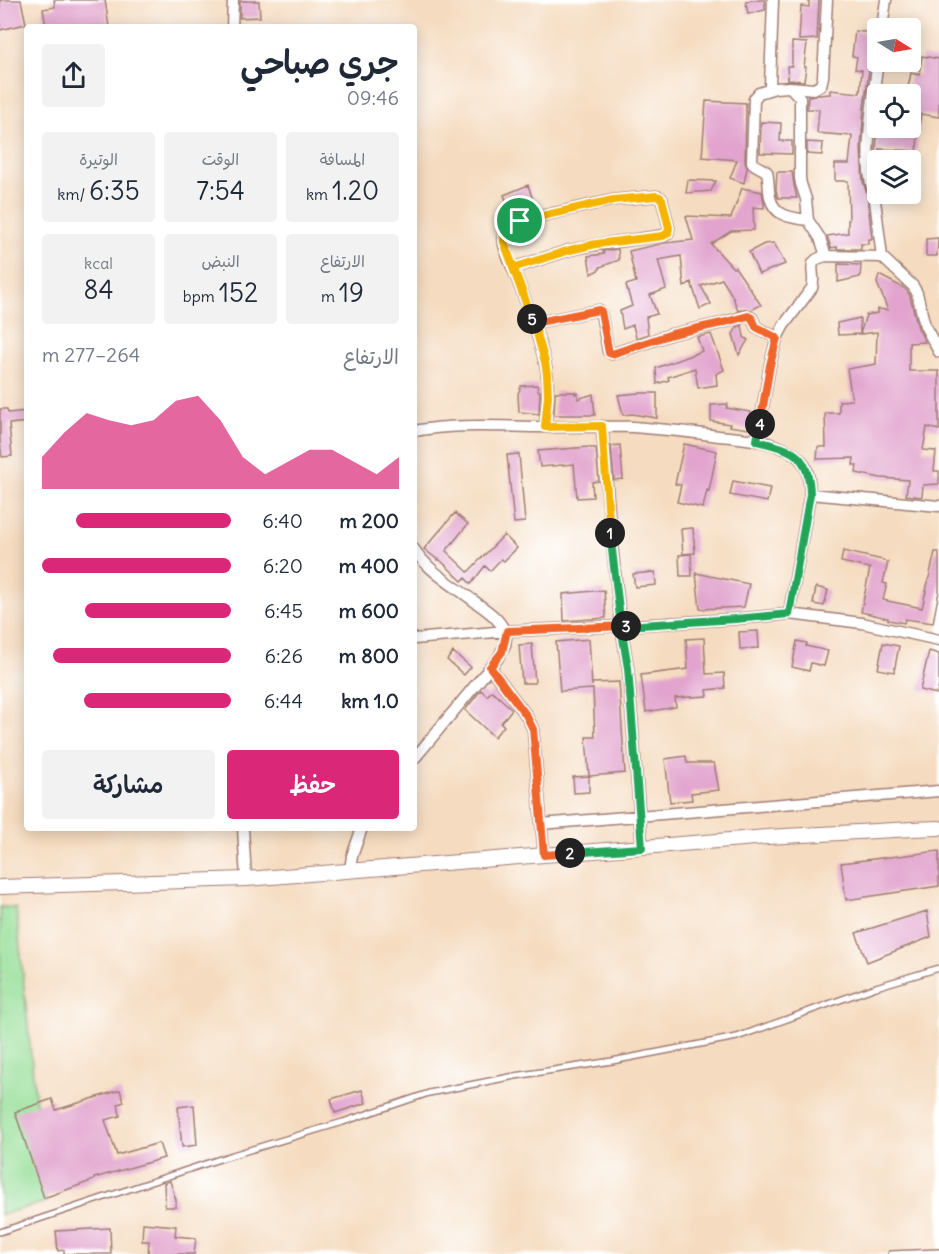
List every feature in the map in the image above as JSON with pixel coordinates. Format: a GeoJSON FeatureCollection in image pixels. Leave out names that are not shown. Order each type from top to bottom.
{"type":"FeatureCollection","features":[{"type":"Feature","properties":{"kind":"street"},"geometry":{"type":"LineString","coordinates":[[232,24],[233,0]]}},
{"type":"Feature","properties":{"kind":"street"},"geometry":{"type":"LineString","coordinates":[[773,0],[770,86],[776,88]]}},
{"type":"Feature","properties":{"kind":"street"},"geometry":{"type":"LineString","coordinates":[[808,220],[789,218],[775,210],[770,196],[767,172],[752,162],[754,99],[759,93],[776,88],[814,89],[821,85],[827,0]]}},
{"type":"Feature","properties":{"kind":"street"},"geometry":{"type":"LineString","coordinates":[[883,18],[886,0]]}},
{"type":"Feature","properties":{"kind":"street"},"geometry":{"type":"LineString","coordinates":[[877,72],[868,169],[870,184],[874,192],[882,257],[913,286],[925,326],[939,352]]}},
{"type":"Feature","properties":{"kind":"street"},"geometry":{"type":"LineString","coordinates":[[790,87],[800,96],[801,102],[800,178],[806,199],[808,220],[820,238],[825,256]]}},
{"type":"Feature","properties":{"kind":"street"},"geometry":{"type":"LineString","coordinates":[[513,268],[596,244],[666,235],[669,228],[662,199],[656,196],[613,200],[514,222],[505,230],[503,236],[505,248],[534,323],[547,375],[548,396],[545,427]]}},
{"type":"Feature","properties":{"kind":"street"},"geometry":{"type":"LineString","coordinates":[[757,441],[777,338],[812,288],[813,262],[825,256],[882,257]]}},
{"type":"Feature","properties":{"kind":"street"},"geometry":{"type":"LineString","coordinates":[[534,323],[599,310],[609,353],[612,354],[672,334],[746,316],[752,318],[756,327],[777,338]]}},
{"type":"Feature","properties":{"kind":"street"},"geometry":{"type":"LineString","coordinates":[[417,431],[463,426],[602,426],[672,430],[757,441],[784,449],[804,463],[810,480],[810,494],[789,614]]}},
{"type":"Feature","properties":{"kind":"street"},"geometry":{"type":"LineString","coordinates":[[602,426],[610,536],[628,668],[642,848]]}},
{"type":"Feature","properties":{"kind":"street"},"geometry":{"type":"LineString","coordinates":[[810,494],[939,506]]}},
{"type":"Feature","properties":{"kind":"street"},"geometry":{"type":"LineString","coordinates":[[417,554],[429,568],[496,616],[504,630],[507,631]]}},
{"type":"Feature","properties":{"kind":"street"},"geometry":{"type":"LineString","coordinates":[[417,639],[789,614],[862,623],[939,640]]}},
{"type":"Feature","properties":{"kind":"street"},"geometry":{"type":"LineString","coordinates":[[417,755],[502,652],[507,631]]}},
{"type":"Feature","properties":{"kind":"street"},"geometry":{"type":"LineString","coordinates":[[490,667],[526,715],[533,729],[544,855]]}},
{"type":"Feature","properties":{"kind":"street"},"geometry":{"type":"LineString","coordinates":[[541,825],[939,791]]}},
{"type":"Feature","properties":{"kind":"street"},"geometry":{"type":"LineString","coordinates":[[0,887],[246,879],[790,836],[939,828]]}},
{"type":"Feature","properties":{"kind":"street"},"geometry":{"type":"LineString","coordinates":[[243,831],[246,879]]}},
{"type":"Feature","properties":{"kind":"street"},"geometry":{"type":"LineString","coordinates":[[350,870],[352,856],[361,831]]}},
{"type":"Feature","properties":{"kind":"lane"},"geometry":{"type":"LineString","coordinates":[[0,1232],[429,1093],[736,1037],[876,987],[939,968]]}},
{"type":"Feature","properties":{"kind":"lane"},"geometry":{"type":"LineString","coordinates":[[891,1254],[939,1252]]}},
{"type":"Feature","properties":{"kind":"green space"},"geometry":{"type":"Polygon","coordinates":[[[0,907],[16,908],[46,1202],[0,1215],[0,907]]]}},
{"type":"Feature","properties":{"kind":"building"},"geometry":{"type":"Polygon","coordinates":[[[0,0],[21,0],[26,24],[0,30],[0,0]]]}},
{"type":"Feature","properties":{"kind":"building"},"geometry":{"type":"Polygon","coordinates":[[[54,0],[105,0],[109,24],[46,24],[43,9],[55,7],[54,0]]]}},
{"type":"Feature","properties":{"kind":"building"},"geometry":{"type":"Polygon","coordinates":[[[765,0],[765,10],[748,14],[746,2],[765,0]]]}},
{"type":"Feature","properties":{"kind":"building"},"geometry":{"type":"Polygon","coordinates":[[[809,0],[819,0],[817,39],[799,40],[801,6],[809,7],[809,0]]]}},
{"type":"Feature","properties":{"kind":"building"},"geometry":{"type":"Polygon","coordinates":[[[240,1],[259,1],[260,17],[240,18],[240,1]]]}},
{"type":"Feature","properties":{"kind":"building"},"geometry":{"type":"Polygon","coordinates":[[[855,31],[867,32],[869,72],[861,147],[863,181],[867,194],[872,239],[868,239],[868,244],[861,244],[861,249],[837,249],[837,247],[831,248],[827,236],[848,233],[849,220],[848,181],[835,181],[835,164],[849,164],[852,136],[817,133],[819,109],[807,109],[808,96],[830,94],[830,90],[860,93],[862,70],[855,69],[857,57],[852,56],[855,31]]]}},
{"type":"Feature","properties":{"kind":"building"},"geometry":{"type":"Polygon","coordinates":[[[792,42],[807,43],[804,81],[788,80],[787,66],[792,66],[792,42]]]}},
{"type":"Feature","properties":{"kind":"building"},"geometry":{"type":"Polygon","coordinates":[[[922,56],[939,59],[939,117],[921,114],[921,84],[909,84],[911,73],[919,75],[921,72],[922,56]]]}},
{"type":"Feature","properties":{"kind":"building"},"geometry":{"type":"Polygon","coordinates":[[[706,101],[746,103],[745,162],[747,168],[744,183],[730,178],[737,160],[702,157],[706,101]]]}},
{"type":"Feature","properties":{"kind":"building"},"geometry":{"type":"Polygon","coordinates":[[[761,122],[781,123],[780,141],[792,141],[792,154],[760,153],[761,122]]]}},
{"type":"Feature","properties":{"kind":"building"},"geometry":{"type":"Polygon","coordinates":[[[877,138],[918,138],[917,150],[876,150],[877,138]]]}},
{"type":"Feature","properties":{"kind":"building"},"geometry":{"type":"Polygon","coordinates":[[[807,142],[823,143],[822,155],[807,154],[807,142]]]}},
{"type":"Feature","properties":{"kind":"building"},"geometry":{"type":"Polygon","coordinates":[[[777,172],[792,172],[797,198],[778,198],[777,172]]]}},
{"type":"Feature","properties":{"kind":"building"},"geometry":{"type":"Polygon","coordinates":[[[688,180],[716,181],[711,191],[686,193],[688,180]]]}},
{"type":"Feature","properties":{"kind":"building"},"geometry":{"type":"Polygon","coordinates":[[[528,185],[535,206],[512,215],[504,195],[528,185]]]}},
{"type":"Feature","properties":{"kind":"building"},"geometry":{"type":"Polygon","coordinates":[[[742,188],[762,192],[764,208],[753,207],[754,230],[731,231],[711,244],[733,268],[735,267],[761,305],[751,310],[738,311],[722,279],[701,286],[711,304],[700,309],[691,282],[684,287],[681,256],[658,260],[666,289],[650,295],[657,314],[646,317],[648,334],[636,338],[633,325],[623,329],[620,311],[632,306],[626,285],[636,282],[629,251],[664,243],[693,240],[686,216],[731,218],[742,188]]]}},
{"type":"Feature","properties":{"kind":"building"},"geometry":{"type":"Polygon","coordinates":[[[938,238],[937,256],[926,256],[926,239],[938,238]]]}},
{"type":"Feature","properties":{"kind":"building"},"geometry":{"type":"Polygon","coordinates":[[[774,243],[785,264],[759,274],[749,252],[764,244],[774,243]]]}},
{"type":"Feature","properties":{"kind":"building"},"geometry":{"type":"Polygon","coordinates":[[[618,249],[619,260],[600,267],[591,274],[588,256],[618,249]]]}},
{"type":"Feature","properties":{"kind":"building"},"geometry":{"type":"Polygon","coordinates":[[[838,264],[861,265],[860,277],[838,282],[838,264]]]}},
{"type":"Feature","properties":{"kind":"building"},"geometry":{"type":"Polygon","coordinates":[[[879,275],[907,291],[918,328],[925,342],[909,343],[909,371],[939,371],[939,430],[927,427],[923,450],[936,451],[934,471],[939,471],[939,484],[923,485],[922,497],[906,495],[908,480],[856,473],[857,465],[853,465],[854,458],[817,459],[818,447],[826,447],[825,413],[839,413],[839,401],[852,400],[847,369],[876,364],[877,332],[860,334],[866,315],[877,313],[877,309],[888,310],[877,283],[879,275]]]}},
{"type":"Feature","properties":{"kind":"building"},"geometry":{"type":"Polygon","coordinates":[[[860,318],[860,334],[838,335],[837,323],[860,318]]]}},
{"type":"Feature","properties":{"kind":"building"},"geometry":{"type":"Polygon","coordinates":[[[742,325],[744,337],[748,340],[739,355],[733,334],[737,327],[742,325]]]}},
{"type":"Feature","properties":{"kind":"building"},"geometry":{"type":"Polygon","coordinates":[[[711,334],[724,370],[716,374],[717,385],[698,388],[695,368],[668,377],[669,380],[657,384],[656,368],[702,351],[697,337],[711,334]]]}},
{"type":"Feature","properties":{"kind":"building"},"geometry":{"type":"Polygon","coordinates":[[[537,385],[540,391],[539,414],[519,412],[518,394],[521,386],[537,385]]]}},
{"type":"Feature","properties":{"kind":"building"},"geometry":{"type":"Polygon","coordinates":[[[555,392],[575,392],[575,394],[578,393],[578,399],[593,394],[595,415],[554,415],[555,392]]]}},
{"type":"Feature","properties":{"kind":"building"},"geometry":{"type":"Polygon","coordinates":[[[657,393],[657,418],[623,415],[618,395],[657,393]]]}},
{"type":"Feature","properties":{"kind":"building"},"geometry":{"type":"Polygon","coordinates":[[[728,404],[726,408],[751,412],[748,429],[711,421],[711,405],[728,404]]]}},
{"type":"Feature","properties":{"kind":"building"},"geometry":{"type":"Polygon","coordinates":[[[0,409],[7,409],[8,413],[24,411],[24,422],[9,424],[12,456],[2,457],[0,409]]]}},
{"type":"Feature","properties":{"kind":"building"},"geometry":{"type":"Polygon","coordinates":[[[684,444],[717,451],[703,508],[677,502],[681,485],[675,484],[684,444]]]}},
{"type":"Feature","properties":{"kind":"building"},"geometry":{"type":"Polygon","coordinates":[[[620,445],[623,479],[614,480],[611,446],[620,445]]]}},
{"type":"Feature","properties":{"kind":"building"},"geometry":{"type":"Polygon","coordinates":[[[596,448],[599,481],[592,482],[593,497],[577,498],[574,464],[540,467],[538,451],[596,448]]]}},
{"type":"Feature","properties":{"kind":"building"},"geometry":{"type":"Polygon","coordinates":[[[519,454],[525,522],[514,523],[507,455],[519,454]]]}},
{"type":"Feature","properties":{"kind":"building"},"geometry":{"type":"Polygon","coordinates":[[[733,481],[770,488],[767,502],[730,495],[733,481]]]}},
{"type":"Feature","properties":{"kind":"building"},"geometry":{"type":"Polygon","coordinates":[[[455,513],[468,524],[446,551],[468,572],[504,535],[517,548],[504,561],[501,559],[490,571],[485,566],[471,584],[465,578],[462,581],[439,559],[424,549],[455,513]]]}},
{"type":"Feature","properties":{"kind":"building"},"geometry":{"type":"Polygon","coordinates":[[[693,528],[695,553],[683,554],[681,529],[693,528]]]}},
{"type":"Feature","properties":{"kind":"building"},"geometry":{"type":"Polygon","coordinates":[[[843,551],[888,562],[883,583],[887,584],[883,600],[922,608],[935,552],[939,552],[939,591],[933,623],[905,619],[904,623],[861,612],[870,568],[841,562],[843,551]]]}},
{"type":"Feature","properties":{"kind":"building"},"geometry":{"type":"Polygon","coordinates":[[[691,554],[692,576],[680,576],[679,555],[691,554]]]}},
{"type":"Feature","properties":{"kind":"building"},"geometry":{"type":"Polygon","coordinates":[[[655,572],[656,585],[635,587],[633,574],[655,572]]]}},
{"type":"Feature","properties":{"kind":"building"},"geometry":{"type":"Polygon","coordinates":[[[696,573],[749,584],[744,607],[700,609],[696,573]]]}},
{"type":"Feature","properties":{"kind":"building"},"geometry":{"type":"Polygon","coordinates":[[[816,587],[828,590],[824,606],[813,604],[816,587]]]}},
{"type":"Feature","properties":{"kind":"building"},"geometry":{"type":"Polygon","coordinates":[[[604,590],[606,618],[564,621],[563,594],[604,590]]]}},
{"type":"Feature","properties":{"kind":"building"},"geometry":{"type":"Polygon","coordinates":[[[758,631],[759,648],[740,649],[739,632],[758,631]]]}},
{"type":"Feature","properties":{"kind":"building"},"geometry":{"type":"Polygon","coordinates":[[[704,638],[706,674],[724,673],[725,688],[707,690],[708,696],[675,698],[676,707],[646,712],[641,675],[688,669],[686,639],[704,638]]]}},
{"type":"Feature","properties":{"kind":"building"},"geometry":{"type":"Polygon","coordinates":[[[589,639],[592,686],[592,683],[619,682],[625,773],[589,776],[586,737],[595,737],[593,689],[560,691],[556,642],[589,639]]]}},
{"type":"Feature","properties":{"kind":"building"},"geometry":{"type":"Polygon","coordinates":[[[797,641],[807,643],[806,646],[828,651],[824,666],[811,663],[809,671],[792,667],[797,641]]]}},
{"type":"Feature","properties":{"kind":"building"},"geometry":{"type":"Polygon","coordinates":[[[883,643],[899,646],[894,672],[878,669],[883,643]]]}},
{"type":"Feature","properties":{"kind":"building"},"geometry":{"type":"Polygon","coordinates":[[[532,644],[535,683],[522,683],[519,645],[532,644]]]}},
{"type":"Feature","properties":{"kind":"building"},"geometry":{"type":"Polygon","coordinates":[[[929,651],[939,654],[937,694],[920,690],[929,651]]]}},
{"type":"Feature","properties":{"kind":"building"},"geometry":{"type":"Polygon","coordinates":[[[453,652],[471,667],[464,675],[447,660],[453,652]]]}},
{"type":"Feature","properties":{"kind":"building"},"geometry":{"type":"Polygon","coordinates":[[[481,690],[487,696],[492,691],[512,709],[501,723],[504,726],[494,737],[465,710],[481,690]]]}},
{"type":"Feature","properties":{"kind":"building"},"geometry":{"type":"Polygon","coordinates":[[[686,756],[687,763],[714,763],[719,790],[691,793],[692,800],[670,802],[665,759],[686,756]]]}},
{"type":"Feature","properties":{"kind":"building"},"geometry":{"type":"Polygon","coordinates":[[[589,776],[589,792],[574,793],[573,777],[589,776]]]}},
{"type":"Feature","properties":{"kind":"building"},"geometry":{"type":"Polygon","coordinates":[[[939,851],[939,886],[846,900],[841,863],[939,851]]]}},
{"type":"Feature","properties":{"kind":"building"},"geometry":{"type":"Polygon","coordinates":[[[927,911],[931,937],[867,962],[856,933],[927,911]]]}},
{"type":"Feature","properties":{"kind":"building"},"geometry":{"type":"Polygon","coordinates":[[[120,1090],[124,1102],[118,1104],[120,1116],[105,1120],[117,1155],[159,1143],[164,1158],[94,1178],[94,1180],[44,1198],[15,1112],[52,1099],[56,1110],[120,1090]]]}},
{"type":"Feature","properties":{"kind":"building"},"geometry":{"type":"Polygon","coordinates":[[[362,1090],[366,1103],[335,1113],[331,1099],[362,1090]]]}},
{"type":"Feature","properties":{"kind":"building"},"geometry":{"type":"Polygon","coordinates":[[[194,1105],[197,1145],[182,1147],[178,1107],[194,1105]]]}},
{"type":"Feature","properties":{"kind":"building"},"geometry":{"type":"Polygon","coordinates":[[[170,1181],[176,1207],[165,1207],[164,1183],[170,1181]]]}},
{"type":"Feature","properties":{"kind":"building"},"geometry":{"type":"Polygon","coordinates":[[[143,1223],[176,1226],[175,1236],[196,1238],[194,1254],[148,1254],[149,1241],[142,1241],[143,1223]]]}},
{"type":"Feature","properties":{"kind":"building"},"geometry":{"type":"Polygon","coordinates":[[[110,1228],[111,1254],[64,1254],[64,1250],[58,1251],[56,1231],[110,1228]]]}},
{"type":"Feature","properties":{"kind":"route"},"geometry":{"type":"LineString","coordinates":[[520,221],[509,225],[503,236],[505,248],[534,323],[545,362],[548,396],[545,427],[602,426],[610,536],[621,626],[628,668],[642,848],[544,855],[533,729],[526,715],[490,667],[502,652],[507,631],[621,626],[789,614],[810,494],[810,480],[804,463],[794,454],[757,441],[777,338],[756,327],[751,317],[746,316],[672,334],[612,354],[609,353],[599,310],[534,323],[513,268],[596,244],[666,235],[669,228],[661,198],[656,196],[613,200],[520,221]]}}]}
